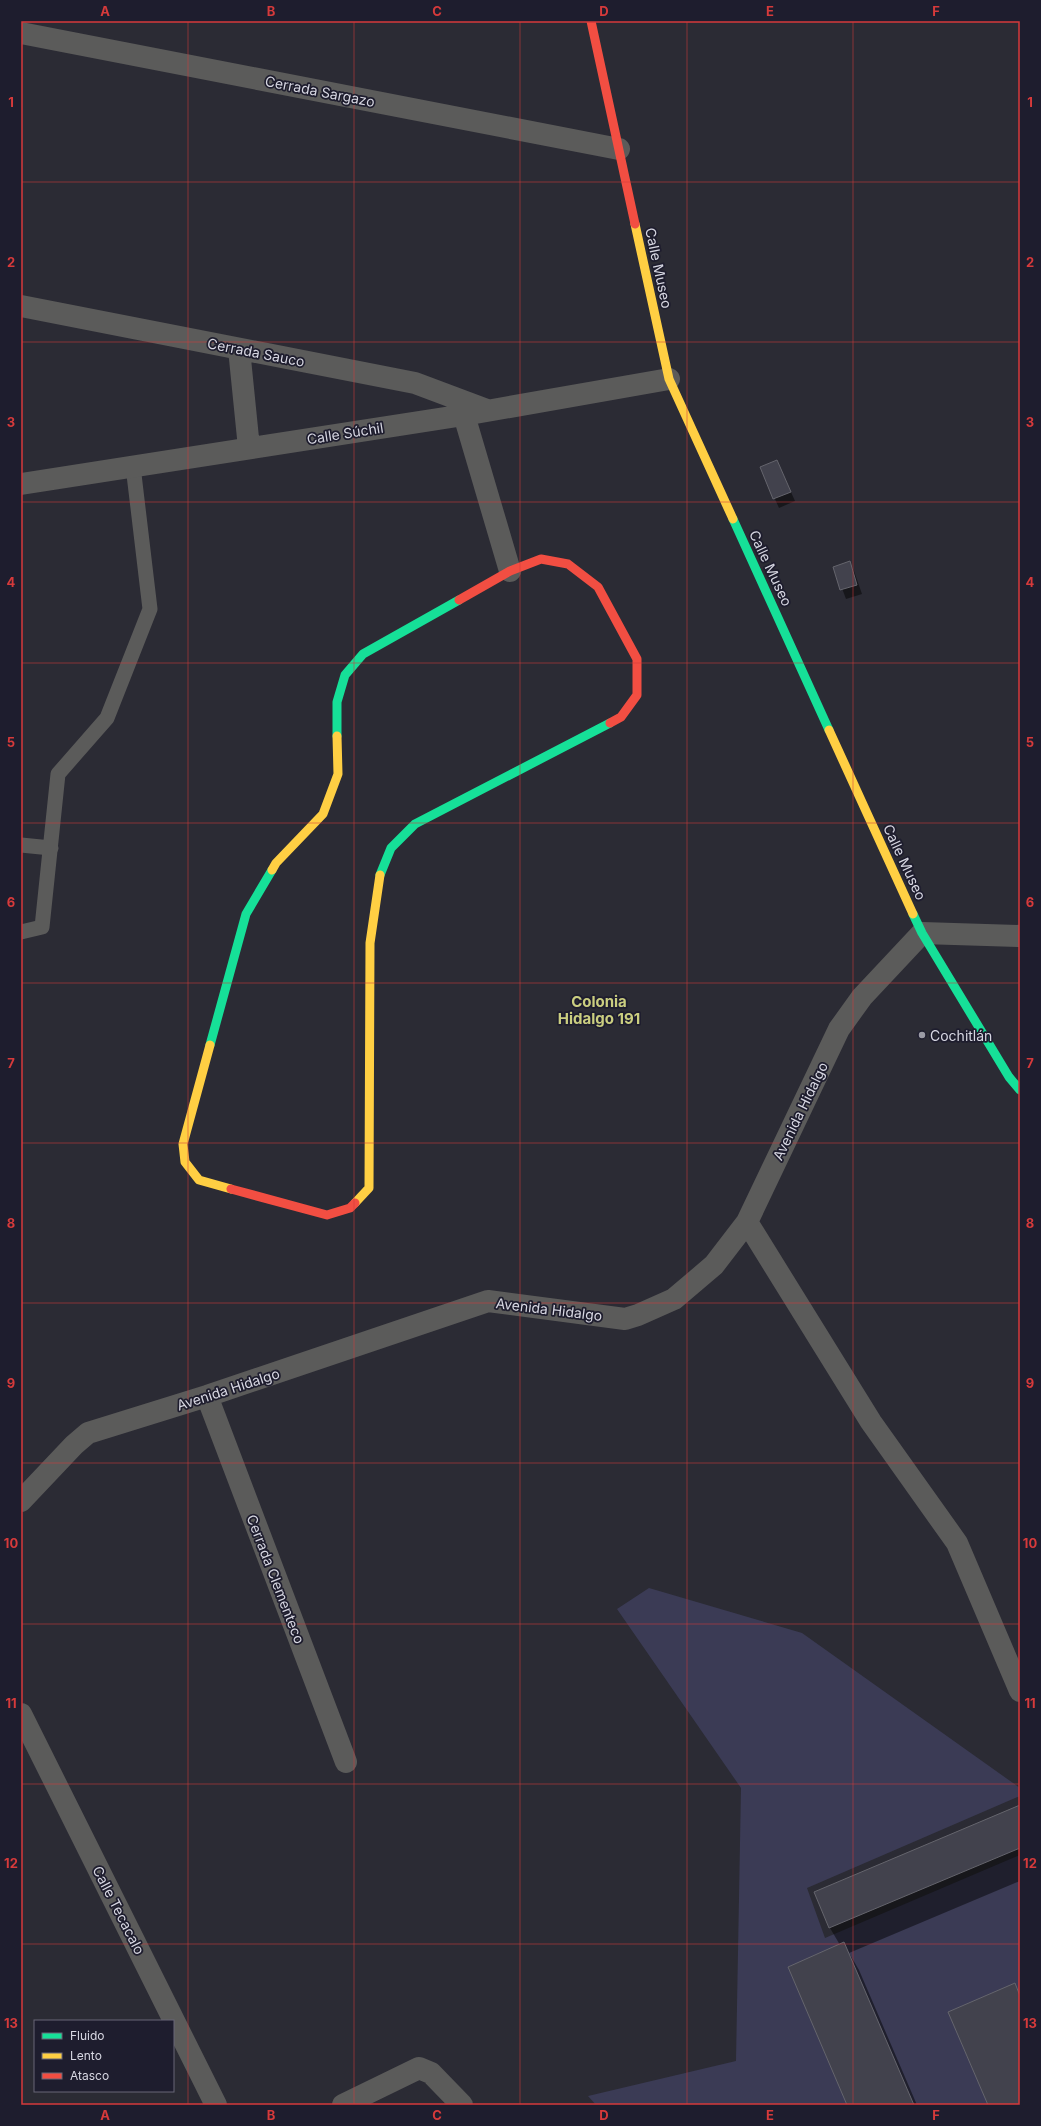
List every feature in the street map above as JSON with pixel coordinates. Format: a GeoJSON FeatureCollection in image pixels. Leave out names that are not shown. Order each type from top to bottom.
{"type":"FeatureCollection","features":[{"type":"Feature","properties":{"kind":"street","name":"Calle Museo"},"geometry":{"type":"LineString","coordinates":[[591,21],[670,379],[922,933],[1009,1077],[1020,1090]]}},
{"type":"Feature","properties":{"kind":"street","name":"Cerrada Sargazo"},"geometry":{"type":"LineString","coordinates":[[21,33],[619,149]]}},
{"type":"Feature","properties":{"kind":"street","name":"Cerrada Sauco"},"geometry":{"type":"LineString","coordinates":[[21,306],[415,383],[487,410]]}},
{"type":"Feature","properties":{"kind":"street"},"geometry":{"type":"LineString","coordinates":[[239,349],[248,448]]}},
{"type":"Feature","properties":{"kind":"street","name":"Calle Súchil"},"geometry":{"type":"LineString","coordinates":[[21,484],[464,415],[670,379]]}},
{"type":"Feature","properties":{"kind":"street"},"geometry":{"type":"LineString","coordinates":[[464,415],[510,571]]}},
{"type":"Feature","properties":{"kind":"street"},"geometry":{"type":"LineString","coordinates":[[541,560],[568,564],[598,587],[637,659],[637,695],[621,717],[415,824],[391,848],[380,875],[370,943],[369,1188],[350,1208],[327,1215],[199,1180],[185,1162],[183,1144],[246,914],[276,863],[323,814],[338,774],[337,702],[345,675],[363,654],[510,571],[541,560]]}},
{"type":"Feature","properties":{"kind":"street"},"geometry":{"type":"LineString","coordinates":[[922,933],[1020,936]]}},
{"type":"Feature","properties":{"kind":"street","name":"Avenida Hidalgo"},"geometry":{"type":"LineString","coordinates":[[22,1497],[88,1433],[206,1396],[488,1301],[625,1318],[638,1315],[674,1299],[714,1265],[747,1222],[839,1029],[862,996],[922,933]]}},
{"type":"Feature","properties":{"kind":"street"},"geometry":{"type":"LineString","coordinates":[[747,1222],[871,1422],[957,1543],[1020,1691]]}},
{"type":"Feature","properties":{"kind":"street","name":"Cerrada Clementeco"},"geometry":{"type":"LineString","coordinates":[[206,1396],[346,1762]]}},
{"type":"Feature","properties":{"kind":"street","name":"Calle Tecacalo"},"geometry":{"type":"LineString","coordinates":[[21,1714],[174,2020]]}},
{"type":"Feature","properties":{"kind":"street","name":"Calle Tecacalo"},"geometry":{"type":"LineString","coordinates":[[174,2021],[216,2105]]}},
{"type":"Feature","properties":{"kind":"street"},"geometry":{"type":"LineString","coordinates":[[343,2105],[418,2068],[431,2073],[462,2105]]}},
{"type":"Feature","properties":{"kind":"lane"},"geometry":{"type":"LineString","coordinates":[[21,932],[42,927],[58,774],[107,718],[150,609],[133,466]]}},
{"type":"Feature","properties":{"kind":"lane"},"geometry":{"type":"LineString","coordinates":[[21,844],[51,848]]}},
{"type":"Feature","properties":{"kind":"shaded area"},"geometry":{"type":"Polygon","coordinates":[[[649,1588],[802,1633],[1020,1788],[1020,1796],[807,1888],[825,1938],[1020,1855],[1020,2105],[596,2105],[588,2096],[736,2061],[741,1788],[617,1609],[649,1588]]]}},
{"type":"Feature","properties":{"kind":"building"},"geometry":{"type":"Polygon","coordinates":[[[777,460],[791,492],[773,499],[760,467],[777,460]]]}},
{"type":"Feature","properties":{"kind":"building"},"geometry":{"type":"Polygon","coordinates":[[[850,561],[857,585],[840,590],[833,567],[850,561]]]}},
{"type":"Feature","properties":{"kind":"building"},"geometry":{"type":"Polygon","coordinates":[[[1020,1805],[1020,1848],[829,1928],[814,1892],[1020,1805]]]}},
{"type":"Feature","properties":{"kind":"building"},"geometry":{"type":"Polygon","coordinates":[[[844,1942],[914,2105],[847,2105],[788,1967],[844,1942]]]}},
{"type":"Feature","properties":{"kind":"building"},"geometry":{"type":"Polygon","coordinates":[[[1015,1983],[1020,1996],[1020,2105],[988,2105],[948,2012],[1015,1983]]]}},
{"type":"Feature","properties":{"kind":"traffic: fast"},"geometry":{"type":"LineString","coordinates":[[733,519],[829,730]]}},
{"type":"Feature","properties":{"kind":"traffic: fast"},"geometry":{"type":"LineString","coordinates":[[337,736],[337,702],[345,675],[363,654],[459,600]]}},
{"type":"Feature","properties":{"kind":"traffic: fast"},"geometry":{"type":"LineString","coordinates":[[380,875],[391,848],[415,824],[610,723]]}},
{"type":"Feature","properties":{"kind":"traffic: fast"},"geometry":{"type":"LineString","coordinates":[[210,1045],[246,914],[272,870]]}},
{"type":"Feature","properties":{"kind":"traffic: fast"},"geometry":{"type":"LineString","coordinates":[[913,914],[922,933],[1009,1077],[1020,1090]]}},
{"type":"Feature","properties":{"kind":"traffic: slow"},"geometry":{"type":"LineString","coordinates":[[635,224],[669,379],[733,519]]}},
{"type":"Feature","properties":{"kind":"traffic: slow"},"geometry":{"type":"LineString","coordinates":[[829,730],[913,914]]}},
{"type":"Feature","properties":{"kind":"traffic: slow"},"geometry":{"type":"LineString","coordinates":[[272,870],[276,863],[323,814],[338,774],[337,736]]}},
{"type":"Feature","properties":{"kind":"traffic: slow"},"geometry":{"type":"LineString","coordinates":[[355,1203],[369,1188],[370,943],[380,875]]}},
{"type":"Feature","properties":{"kind":"traffic: slow"},"geometry":{"type":"LineString","coordinates":[[210,1045],[183,1144],[185,1162],[199,1180],[231,1189]]}},
{"type":"Feature","properties":{"kind":"traffic: jam"},"geometry":{"type":"LineString","coordinates":[[591,21],[635,224]]}},
{"type":"Feature","properties":{"kind":"traffic: jam"},"geometry":{"type":"LineString","coordinates":[[541,559],[568,564],[598,587],[637,659],[637,695],[621,717],[610,723]]}},
{"type":"Feature","properties":{"kind":"traffic: jam"},"geometry":{"type":"LineString","coordinates":[[459,600],[510,571],[541,559]]}},
{"type":"Feature","properties":{"kind":"traffic: jam"},"geometry":{"type":"LineString","coordinates":[[231,1189],[327,1215],[350,1208],[355,1203]]}},
{"type":"Feature","properties":{"kind":"place","name":"Cochitlán"},"geometry":{"type":"Point","coordinates":[922,1035]}},
{"type":"Feature","properties":{"kind":"district","name":"Colonia Hidalgo 191"},"geometry":{"type":"Point","coordinates":[599,1010]}}]}
